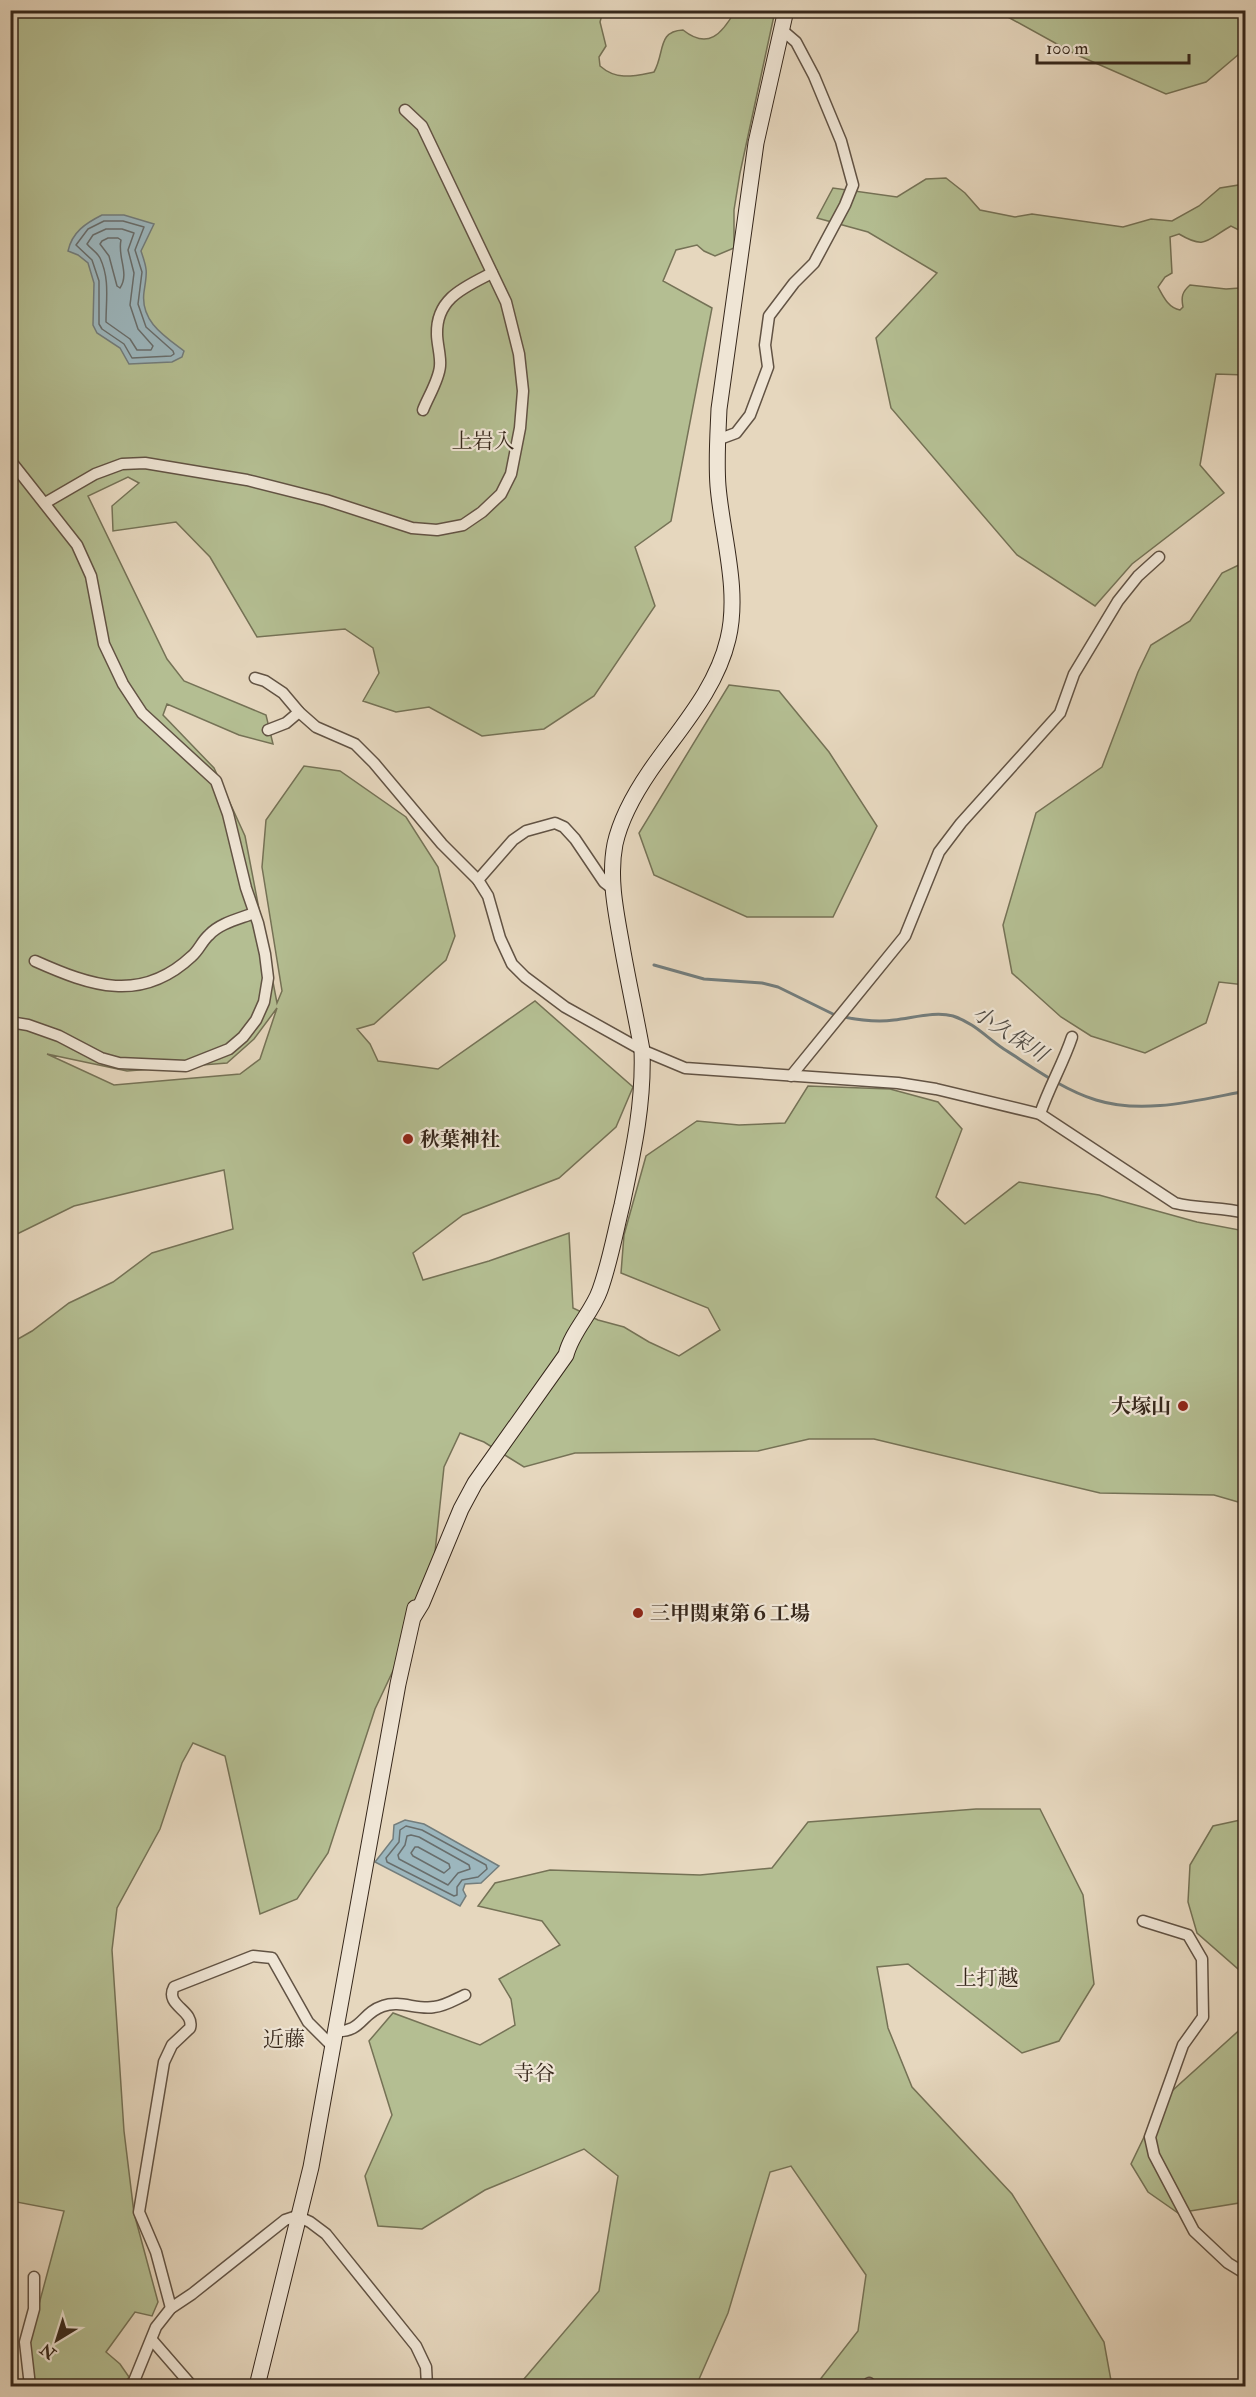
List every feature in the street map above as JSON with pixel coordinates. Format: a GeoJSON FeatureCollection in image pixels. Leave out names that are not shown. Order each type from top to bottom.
{"type":"FeatureCollection","features":[{"type":"Feature","properties":{"kind":"street"},"geometry":{"type":"LineString","coordinates":[[257,2386],[297,2216],[311,2167],[398,1684],[424,1578],[461,1491],[486,1451],[561,1351],[568,1347],[592,1307],[607,1268],[637,1133],[642,1099],[642,1050],[613,889],[615,846],[624,816],[649,772],[708,689],[723,658],[728,638],[732,604],[718,487],[719,409],[756,143],[786,10]]}},
{"type":"Feature","properties":{"kind":"street"},"geometry":{"type":"LineString","coordinates":[[717,441],[736,433],[750,415],[768,367],[765,345],[769,316],[794,283],[814,262],[845,205],[853,185],[841,141],[814,76],[796,42],[782,30]]}},
{"type":"Feature","properties":{"kind":"street"},"geometry":{"type":"LineString","coordinates":[[45,502],[94,474],[122,464],[145,463],[247,480],[326,500],[412,528],[437,530],[463,525],[501,495],[511,474],[520,428],[523,391],[519,354],[506,302],[422,126],[405,110]]}},
{"type":"Feature","properties":{"kind":"street"},"geometry":{"type":"LineString","coordinates":[[423,410],[440,367],[438,316],[444,304],[457,292],[492,273]]}},
{"type":"Feature","properties":{"kind":"street"},"geometry":{"type":"LineString","coordinates":[[10,460],[77,545],[91,576],[104,644],[123,684],[142,713],[216,781],[228,813],[265,954],[268,978],[264,1002],[256,1020],[243,1037],[229,1049],[186,1066],[119,1063],[101,1058],[59,1036],[28,1025],[10,1022]]}},
{"type":"Feature","properties":{"kind":"street"},"geometry":{"type":"LineString","coordinates":[[790,1076],[844,1009],[891,956],[905,936],[939,852],[961,823],[1060,713],[1074,674],[1118,600],[1138,576],[1159,557]]}},
{"type":"Feature","properties":{"kind":"street"},"geometry":{"type":"LineString","coordinates":[[255,678],[265,681],[283,693],[316,727],[355,744],[374,763],[442,844],[478,880],[488,896],[500,938],[512,964],[519,971],[565,1007],[642,1050],[685,1068],[740,1070],[790,1076],[898,1083],[936,1089],[1040,1114],[1175,1203],[1197,1209],[1245,1213]]}},
{"type":"Feature","properties":{"kind":"street"},"geometry":{"type":"LineString","coordinates":[[268,730],[286,723],[299,712]]}},
{"type":"Feature","properties":{"kind":"street"},"geometry":{"type":"LineString","coordinates":[[478,880],[513,840],[526,831],[555,823],[564,827],[575,839],[604,882],[613,889]]}},
{"type":"Feature","properties":{"kind":"street"},"geometry":{"type":"LineString","coordinates":[[35,961],[95,985],[117,987],[142,985],[164,976],[193,956],[209,935],[220,927],[254,913]]}},
{"type":"Feature","properties":{"kind":"street"},"geometry":{"type":"LineString","coordinates":[[1040,1114],[1072,1037]]}},
{"type":"Feature","properties":{"kind":"street"},"geometry":{"type":"LineString","coordinates":[[1143,1921],[1188,1935],[1202,1959],[1203,2017],[1183,2045],[1150,2137],[1154,2155],[1194,2230],[1228,2263],[1245,2274]]}},
{"type":"Feature","properties":{"kind":"street"},"geometry":{"type":"LineString","coordinates":[[171,2308],[156,2252],[139,2212],[164,2062],[168,2052],[191,2024],[189,2017],[172,2000],[171,1992],[174,1987],[254,1956],[272,1958],[308,2022],[333,2039]]}},
{"type":"Feature","properties":{"kind":"street"},"geometry":{"type":"LineString","coordinates":[[333,2039],[356,2027],[379,2007],[390,2004],[435,2007],[465,1995]]}},
{"type":"Feature","properties":{"kind":"street"},"geometry":{"type":"LineString","coordinates":[[132,2386],[156,2327],[171,2308],[192,2294],[267,2232],[285,2220],[297,2216],[326,2234],[416,2346],[426,2367],[427,2386]]}},
{"type":"Feature","properties":{"kind":"street"},"geometry":{"type":"LineString","coordinates":[[30,2386],[25,2342],[34,2310],[34,2277]]}},
{"type":"Feature","properties":{"kind":"street"},"geometry":{"type":"LineString","coordinates":[[152,2340],[192,2386]]}},
{"type":"Feature","properties":{"kind":"green space"},"geometry":{"type":"Polygon","coordinates":[[[11,11],[603,11],[600,22],[606,46],[599,57],[600,66],[613,74],[626,76],[654,72],[665,39],[675,31],[683,30],[700,39],[707,39],[714,37],[725,26],[735,11],[775,11],[740,173],[734,210],[734,248],[715,256],[697,245],[676,250],[663,281],[712,308],[671,521],[635,547],[655,606],[594,696],[544,729],[482,736],[429,707],[396,712],[363,701],[379,673],[373,648],[345,629],[257,637],[210,557],[176,522],[113,531],[112,506],[139,483],[128,477],[88,496],[167,659],[184,681],[266,715],[273,744],[239,735],[167,704],[163,715],[214,768],[245,836],[277,1003],[282,991],[262,867],[266,820],[304,766],[340,771],[406,817],[438,867],[455,936],[446,960],[374,1024],[357,1029],[370,1044],[378,1061],[438,1069],[535,1001],[633,1087],[616,1127],[559,1178],[463,1215],[413,1253],[423,1280],[489,1261],[569,1233],[573,1308],[598,1320],[624,1327],[679,1356],[720,1330],[708,1308],[621,1273],[624,1235],[646,1156],[697,1121],[739,1125],[785,1123],[808,1086],[890,1089],[938,1102],[962,1129],[936,1197],[965,1224],[1019,1182],[1099,1195],[1197,1222],[1245,1231],[1245,1504],[1214,1495],[1100,1493],[874,1439],[809,1439],[758,1451],[575,1453],[524,1467],[484,1442],[460,1433],[444,1467],[431,1590],[375,1709],[328,1853],[297,1899],[260,1914],[225,1756],[193,1743],[182,1763],[160,1829],[117,1908],[112,1950],[124,2131],[134,2213],[158,2302],[152,2316],[135,2312],[106,2352],[120,2364],[129,2377],[123,2386],[34,2385],[27,2349],[64,2211],[11,2201],[11,1343],[32,1331],[69,1303],[113,1282],[152,1253],[233,1229],[224,1170],[74,1206],[11,1237],[11,11]],[[277,1008],[254,1039],[227,1063],[127,1071],[47,1054],[114,1085],[240,1074],[260,1059],[277,1008]]]}},
{"type":"Feature","properties":{"kind":"green space"},"geometry":{"type":"Polygon","coordinates":[[[997,11],[1245,11],[1245,49],[1206,82],[1166,94],[1075,54],[997,11]]]}},
{"type":"Feature","properties":{"kind":"green space"},"geometry":{"type":"Polygon","coordinates":[[[946,178],[965,193],[980,210],[1015,217],[1032,214],[1123,227],[1151,219],[1172,221],[1199,206],[1220,188],[1245,184],[1245,244],[1241,231],[1231,226],[1211,239],[1201,242],[1179,234],[1170,237],[1172,273],[1165,277],[1158,287],[1169,304],[1180,310],[1183,307],[1182,300],[1185,290],[1190,285],[1226,289],[1240,288],[1245,280],[1245,375],[1216,374],[1200,465],[1224,493],[1132,564],[1095,606],[1017,555],[891,408],[876,338],[937,273],[868,232],[817,218],[833,188],[897,197],[926,179],[946,178]]]}},
{"type":"Feature","properties":{"kind":"green space"},"geometry":{"type":"Polygon","coordinates":[[[1245,562],[1245,985],[1219,982],[1206,1023],[1145,1053],[1091,1036],[1061,1017],[1012,973],[1003,925],[1036,813],[1102,767],[1138,672],[1151,645],[1190,621],[1222,573],[1245,562]]]}},
{"type":"Feature","properties":{"kind":"green space"},"geometry":{"type":"Polygon","coordinates":[[[729,685],[779,691],[829,752],[877,826],[833,917],[747,917],[654,875],[639,833],[729,685]]]}},
{"type":"Feature","properties":{"kind":"green space"},"geometry":{"type":"Polygon","coordinates":[[[976,1809],[1040,1809],[1083,1895],[1094,1984],[1059,2041],[1022,2053],[908,1964],[877,1967],[888,2028],[912,2087],[1012,2194],[1104,2342],[1112,2386],[815,2386],[858,2331],[866,2275],[791,2166],[770,2172],[728,2313],[696,2386],[518,2386],[599,2291],[618,2176],[584,2149],[485,2190],[422,2229],[378,2226],[365,2176],[392,2115],[369,2041],[393,2013],[480,2045],[515,2025],[511,1999],[499,1979],[560,1945],[542,1921],[478,1906],[495,1883],[550,1870],[700,1875],[772,1868],[808,1822],[976,1809]]]}},
{"type":"Feature","properties":{"kind":"green space"},"geometry":{"type":"Polygon","coordinates":[[[1246,1819],[1245,1975],[1197,1933],[1188,1902],[1190,1865],[1213,1826],[1246,1819]]]}},
{"type":"Feature","properties":{"kind":"green space"},"geometry":{"type":"Polygon","coordinates":[[[1245,2025],[1245,2202],[1178,2213],[1148,2192],[1131,2164],[1162,2100],[1245,2025]]]}},
{"type":"Feature","properties":{"kind":"water"},"geometry":{"type":"Polygon","coordinates":[[[102,215],[124,215],[154,224],[141,251],[146,272],[144,302],[155,327],[184,351],[182,357],[172,362],[129,364],[120,348],[97,333],[93,325],[94,283],[88,263],[68,251],[76,233],[90,221],[102,215]]]}},
{"type":"Feature","properties":{"kind":"water"},"geometry":{"type":"Polygon","coordinates":[[[405,1820],[424,1824],[499,1866],[481,1883],[465,1884],[463,1890],[466,1896],[460,1906],[375,1862],[393,1839],[394,1825],[405,1820]]]}},
{"type":"Feature","properties":{"kind":"waterway","name":"小久保川"},"geometry":{"type":"LineString","coordinates":[[654,965],[704,979],[762,983],[778,987],[837,1016]]}},
{"type":"Feature","properties":{"kind":"waterway","name":"小久保川"},"geometry":{"type":"LineString","coordinates":[[844,1017],[882,1021],[931,1015],[953,1016],[968,1023],[1000,1047],[1061,1085],[1084,1096],[1114,1104],[1152,1106],[1190,1102],[1246,1091]]}},
{"type":"Feature","properties":{"kind":"place","name":"秋葉神社"},"geometry":{"type":"Point","coordinates":[408,1139]}},
{"type":"Feature","properties":{"kind":"place","name":"大塚山"},"geometry":{"type":"Point","coordinates":[1183,1406]}},
{"type":"Feature","properties":{"kind":"place","name":"三甲関東第６工場"},"geometry":{"type":"Point","coordinates":[638,1613]}},
{"type":"Feature","properties":{"kind":"district","name":"上岩入"},"geometry":{"type":"Point","coordinates":[483,441]}},
{"type":"Feature","properties":{"kind":"district","name":"上打越"},"geometry":{"type":"Point","coordinates":[987,1978]}},
{"type":"Feature","properties":{"kind":"district","name":"近藤"},"geometry":{"type":"Point","coordinates":[284,2039]}},
{"type":"Feature","properties":{"kind":"district","name":"寺谷"},"geometry":{"type":"Point","coordinates":[534,2073]}}]}
